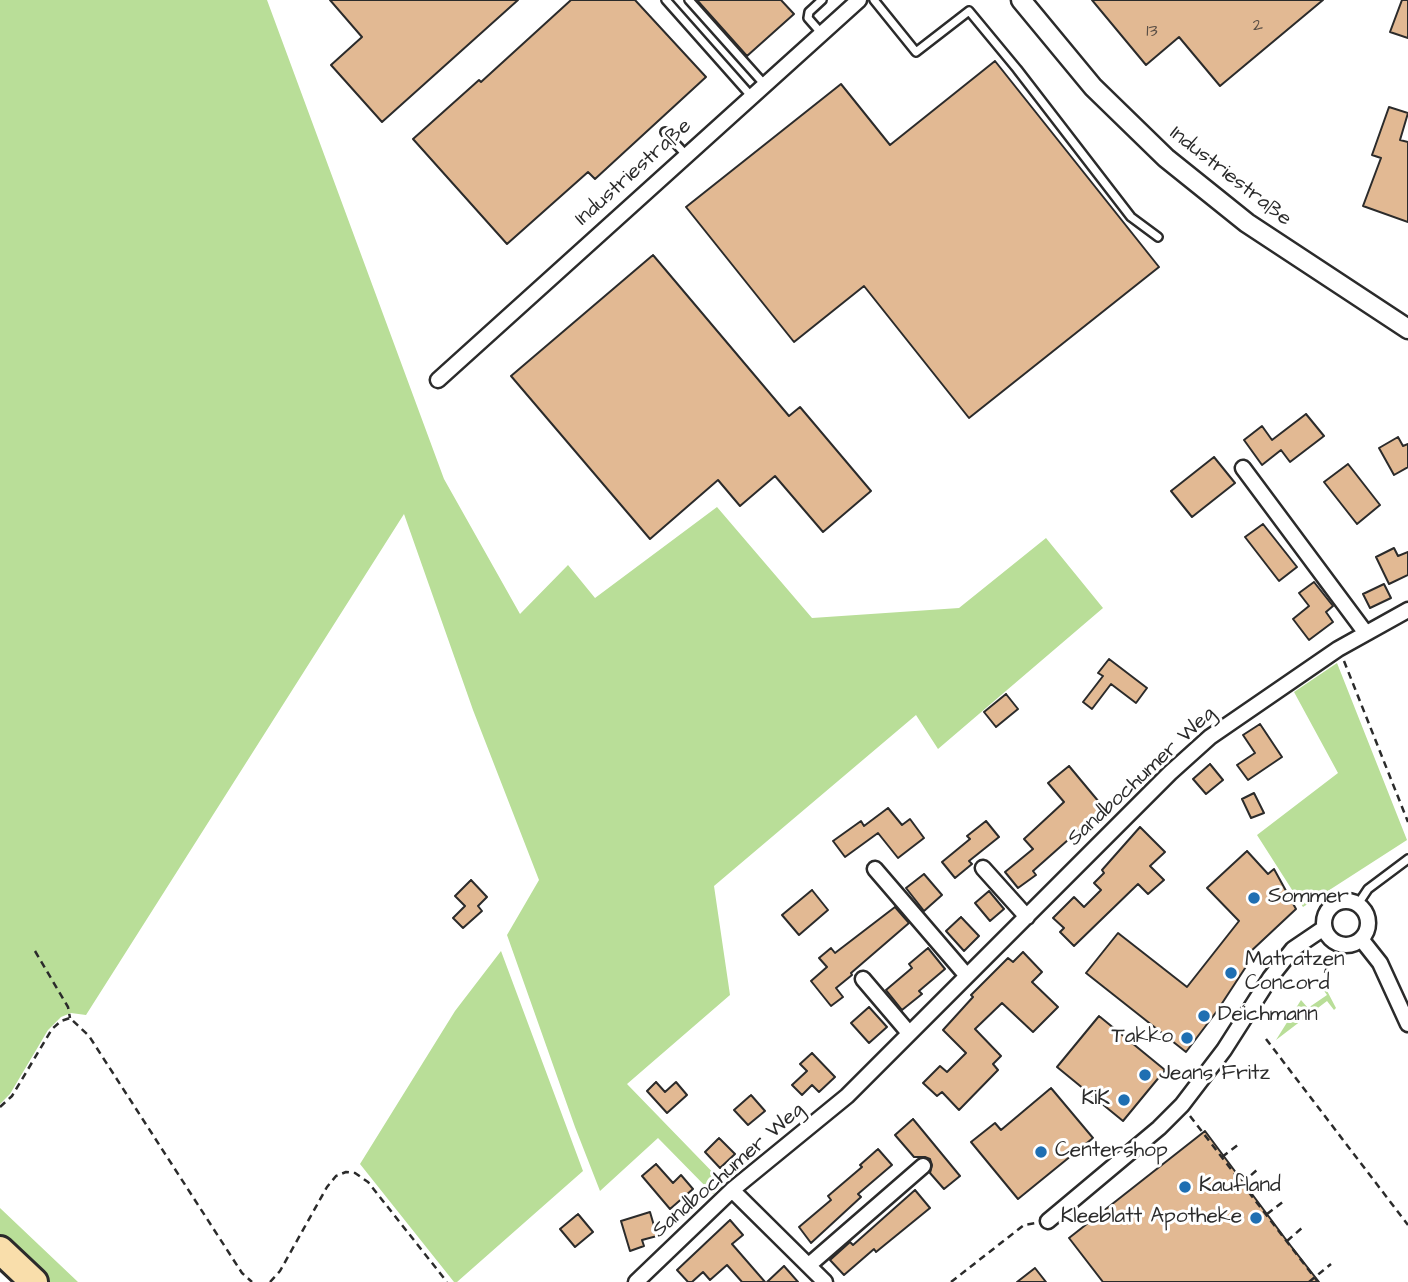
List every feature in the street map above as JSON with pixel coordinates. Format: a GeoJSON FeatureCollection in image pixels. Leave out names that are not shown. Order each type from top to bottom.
{"type":"FeatureCollection","features":[{"type":"Feature","properties":{"kind":"highway"},"geometry":{"type":"LineString","coordinates":[[0,1250],[34,1282]]}},
{"type":"Feature","properties":{"kind":"street","name":"Industriestraße"},"geometry":{"type":"LineString","coordinates":[[438,380],[859,0]]}},
{"type":"Feature","properties":{"kind":"street","name":"Industriestraße"},"geometry":{"type":"LineString","coordinates":[[1021,0],[1093,87],[1166,158],[1247,223],[1408,329]]}},
{"type":"Feature","properties":{"kind":"street"},"geometry":{"type":"LineString","coordinates":[[1242,468],[1365,632]]}},
{"type":"Feature","properties":{"kind":"street","name":"Sandbochumer Weg"},"geometry":{"type":"LineString","coordinates":[[636,1282],[732,1190],[847,1096],[1170,773],[1210,737],[1338,649],[1408,610]]}},
{"type":"Feature","properties":{"kind":"street"},"geometry":{"type":"LineString","coordinates":[[983,868],[1027,917]]}},
{"type":"Feature","properties":{"kind":"street"},"geometry":{"type":"LineString","coordinates":[[874,869],[967,976]]}},
{"type":"Feature","properties":{"kind":"street"},"geometry":{"type":"LineString","coordinates":[[1350,901],[1358,904],[1367,917],[1366,933],[1353,944],[1334,942],[1324,928],[1324,918],[1333,904],[1350,901]]}},
{"type":"Feature","properties":{"kind":"street"},"geometry":{"type":"LineString","coordinates":[[1048,1221],[1159,1128],[1182,1105],[1224,1050],[1270,978],[1293,949],[1324,928]]}},
{"type":"Feature","properties":{"kind":"street"},"geometry":{"type":"LineString","coordinates":[[1361,939],[1380,963],[1408,1024]]}},
{"type":"Feature","properties":{"kind":"street"},"geometry":{"type":"LineString","coordinates":[[863,979],[909,1033]]}},
{"type":"Feature","properties":{"kind":"street"},"geometry":{"type":"LineString","coordinates":[[810,1265],[923,1166]]}},
{"type":"Feature","properties":{"kind":"street"},"geometry":{"type":"LineString","coordinates":[[732,1190],[825,1282]]}},
{"type":"Feature","properties":{"kind":"lane"},"geometry":{"type":"LineString","coordinates":[[666,0],[752,97]]}},
{"type":"Feature","properties":{"kind":"lane"},"geometry":{"type":"LineString","coordinates":[[689,0],[765,85]]}},
{"type":"Feature","properties":{"kind":"lane"},"geometry":{"type":"LineString","coordinates":[[822,0],[809,12],[808,19],[822,34]]}},
{"type":"Feature","properties":{"kind":"lane"},"geometry":{"type":"LineString","coordinates":[[874,0],[916,52],[969,11],[1017,69],[1130,217],[1158,237]]}},
{"type":"Feature","properties":{"kind":"lane"},"geometry":{"type":"LineString","coordinates":[[665,132],[687,156]]}},
{"type":"Feature","properties":{"kind":"lane"},"geometry":{"type":"LineString","coordinates":[[1358,904],[1368,889],[1408,859]]}},
{"type":"Feature","properties":{"kind":"path"},"geometry":{"type":"LineString","coordinates":[[1338,649],[1408,822]]}},
{"type":"Feature","properties":{"kind":"path"},"geometry":{"type":"LineString","coordinates":[[1325,973],[1334,942]]}},
{"type":"Feature","properties":{"kind":"path"},"geometry":{"type":"LineString","coordinates":[[35,951],[62,996],[70,1018],[89,1036],[243,1273],[252,1282]]}},
{"type":"Feature","properties":{"kind":"path"},"geometry":{"type":"LineString","coordinates":[[0,1107],[12,1096],[52,1029],[61,1021],[70,1018]]}},
{"type":"Feature","properties":{"kind":"path"},"geometry":{"type":"LineString","coordinates":[[1266,1039],[1408,1224]]}},
{"type":"Feature","properties":{"kind":"path"},"geometry":{"type":"LineString","coordinates":[[1182,1105],[1318,1282]]}},
{"type":"Feature","properties":{"kind":"path"},"geometry":{"type":"LineString","coordinates":[[1222,1157],[1239,1144]]}},
{"type":"Feature","properties":{"kind":"path"},"geometry":{"type":"LineString","coordinates":[[1242,1183],[1258,1169]]}},
{"type":"Feature","properties":{"kind":"path"},"geometry":{"type":"LineString","coordinates":[[270,1282],[280,1271],[327,1186],[346,1172],[355,1173],[368,1182],[447,1282]]}},
{"type":"Feature","properties":{"kind":"path"},"geometry":{"type":"LineString","coordinates":[[1266,1214],[1284,1201]]}},
{"type":"Feature","properties":{"kind":"path"},"geometry":{"type":"LineString","coordinates":[[951,1282],[1024,1226],[1048,1221]]}},
{"type":"Feature","properties":{"kind":"path"},"geometry":{"type":"LineString","coordinates":[[1287,1241],[1303,1227]]}},
{"type":"Feature","properties":{"kind":"path"},"geometry":{"type":"LineString","coordinates":[[1309,1282],[1331,1264]]}},
{"type":"Feature","properties":{"kind":"green space"},"geometry":{"type":"Polygon","coordinates":[[[0,0],[267,0],[444,479],[520,614],[568,565],[595,598],[717,507],[812,618],[959,608],[1046,538],[1103,608],[938,749],[916,715],[714,886],[730,995],[627,1084],[724,1184],[713,1194],[658,1138],[600,1191],[507,935],[539,880],[473,710],[404,514],[86,1015],[71,1013],[61,1017],[48,1030],[10,1094],[0,1104],[0,0]]]}},
{"type":"Feature","properties":{"kind":"green space"},"geometry":{"type":"Polygon","coordinates":[[[1337,663],[1407,840],[1303,907],[1257,835],[1338,773],[1294,692],[1337,663]]]}},
{"type":"Feature","properties":{"kind":"green space"},"geometry":{"type":"Polygon","coordinates":[[[501,951],[583,1171],[454,1282],[360,1164],[455,1011],[501,951]]]}},
{"type":"Feature","properties":{"kind":"green space"},"geometry":{"type":"Polygon","coordinates":[[[1320,985],[1324,985],[1336,1008],[1334,1010],[1327,1001],[1276,1040],[1301,1000],[1308,1008],[1327,995],[1320,985]]]}},
{"type":"Feature","properties":{"kind":"green space"},"geometry":{"type":"Polygon","coordinates":[[[0,1208],[78,1282],[46,1282],[0,1239],[0,1208]]]}},
{"type":"Feature","properties":{"kind":"building"},"geometry":{"type":"Polygon","coordinates":[[[330,0],[518,0],[382,122],[331,65],[362,37],[330,0]]]}},
{"type":"Feature","properties":{"kind":"building"},"geometry":{"type":"Polygon","coordinates":[[[571,0],[635,0],[706,77],[595,179],[588,172],[507,244],[413,139],[479,80],[481,82],[571,0]]]}},
{"type":"Feature","properties":{"kind":"building"},"geometry":{"type":"Polygon","coordinates":[[[697,0],[781,0],[794,14],[747,56],[697,0]]]}},
{"type":"Feature","properties":{"kind":"building"},"geometry":{"type":"Polygon","coordinates":[[[1092,0],[1323,0],[1220,86],[1179,37],[1146,65],[1092,0]]]}},
{"type":"Feature","properties":{"kind":"building"},"geometry":{"type":"Polygon","coordinates":[[[1402,0],[1408,0],[1408,38],[1390,32],[1402,0]]]}},
{"type":"Feature","properties":{"kind":"building"},"geometry":{"type":"Polygon","coordinates":[[[995,61],[1159,267],[969,418],[864,286],[794,342],[686,207],[841,84],[890,145],[995,61]]]}},
{"type":"Feature","properties":{"kind":"building"},"geometry":{"type":"Polygon","coordinates":[[[1389,107],[1408,113],[1400,140],[1408,142],[1408,222],[1363,206],[1381,158],[1372,155],[1389,107]]]}},
{"type":"Feature","properties":{"kind":"building"},"geometry":{"type":"Polygon","coordinates":[[[653,255],[789,416],[800,407],[871,491],[823,532],[775,476],[740,506],[718,480],[650,539],[511,376],[653,255]]]}},
{"type":"Feature","properties":{"kind":"building"},"geometry":{"type":"Polygon","coordinates":[[[1306,414],[1324,436],[1290,462],[1281,450],[1262,465],[1244,440],[1262,426],[1272,440],[1306,414]]]}},
{"type":"Feature","properties":{"kind":"building"},"geometry":{"type":"Polygon","coordinates":[[[1398,437],[1403,446],[1408,444],[1408,467],[1394,475],[1379,448],[1398,437]]]}},
{"type":"Feature","properties":{"kind":"building"},"geometry":{"type":"Polygon","coordinates":[[[1214,457],[1235,483],[1192,517],[1171,491],[1214,457]]]}},
{"type":"Feature","properties":{"kind":"building"},"geometry":{"type":"Polygon","coordinates":[[[1348,464],[1380,505],[1357,524],[1324,482],[1348,464]]]}},
{"type":"Feature","properties":{"kind":"building"},"geometry":{"type":"Polygon","coordinates":[[[1263,524],[1297,567],[1279,581],[1245,537],[1263,524]]]}},
{"type":"Feature","properties":{"kind":"building"},"geometry":{"type":"Polygon","coordinates":[[[1394,548],[1398,556],[1408,552],[1408,575],[1389,584],[1376,557],[1394,548]]]}},
{"type":"Feature","properties":{"kind":"building"},"geometry":{"type":"Polygon","coordinates":[[[1314,582],[1333,606],[1326,612],[1333,622],[1309,640],[1293,619],[1309,606],[1299,593],[1314,582]]]}},
{"type":"Feature","properties":{"kind":"building"},"geometry":{"type":"Polygon","coordinates":[[[1384,584],[1391,598],[1370,608],[1363,594],[1384,584]]]}},
{"type":"Feature","properties":{"kind":"building"},"geometry":{"type":"Polygon","coordinates":[[[1109,659],[1147,688],[1136,703],[1111,684],[1092,709],[1083,702],[1103,676],[1098,673],[1109,659]]]}},
{"type":"Feature","properties":{"kind":"building"},"geometry":{"type":"Polygon","coordinates":[[[1006,694],[1018,709],[996,727],[984,712],[1006,694]]]}},
{"type":"Feature","properties":{"kind":"building"},"geometry":{"type":"Polygon","coordinates":[[[1260,724],[1282,757],[1248,780],[1237,765],[1255,753],[1243,735],[1260,724]]]}},
{"type":"Feature","properties":{"kind":"building"},"geometry":{"type":"Polygon","coordinates":[[[1210,764],[1223,780],[1206,794],[1193,779],[1210,764]]]}},
{"type":"Feature","properties":{"kind":"building"},"geometry":{"type":"Polygon","coordinates":[[[1069,766],[1104,808],[1033,871],[1036,875],[1018,888],[1005,872],[1033,849],[1024,839],[1064,802],[1048,783],[1069,766]]]}},
{"type":"Feature","properties":{"kind":"building"},"geometry":{"type":"Polygon","coordinates":[[[1254,793],[1264,813],[1251,818],[1242,799],[1254,793]]]}},
{"type":"Feature","properties":{"kind":"building"},"geometry":{"type":"Polygon","coordinates":[[[888,808],[902,825],[910,819],[924,838],[898,858],[878,833],[845,857],[833,841],[861,821],[864,826],[888,808]]]}},
{"type":"Feature","properties":{"kind":"building"},"geometry":{"type":"Polygon","coordinates":[[[986,821],[999,837],[969,861],[972,864],[955,878],[942,862],[970,839],[967,836],[986,821]]]}},
{"type":"Feature","properties":{"kind":"building"},"geometry":{"type":"Polygon","coordinates":[[[1140,827],[1165,852],[1150,866],[1164,880],[1148,894],[1138,884],[1074,946],[1060,932],[1064,928],[1053,918],[1074,897],[1084,907],[1101,890],[1094,883],[1104,873],[1102,870],[1140,827]]]}},
{"type":"Feature","properties":{"kind":"building"},"geometry":{"type":"Polygon","coordinates":[[[1247,851],[1268,874],[1274,869],[1296,909],[1249,953],[1253,956],[1186,1052],[1086,973],[1118,933],[1187,987],[1239,921],[1207,888],[1247,851]]]}},
{"type":"Feature","properties":{"kind":"building"},"geometry":{"type":"Polygon","coordinates":[[[924,874],[942,895],[924,911],[906,888],[924,874]]]}},
{"type":"Feature","properties":{"kind":"building"},"geometry":{"type":"Polygon","coordinates":[[[471,880],[487,897],[478,906],[482,911],[463,928],[453,918],[465,906],[455,896],[471,880]]]}},
{"type":"Feature","properties":{"kind":"building"},"geometry":{"type":"Polygon","coordinates":[[[812,890],[828,910],[799,935],[782,915],[812,890]]]}},
{"type":"Feature","properties":{"kind":"building"},"geometry":{"type":"Polygon","coordinates":[[[989,891],[1004,909],[990,921],[975,903],[989,891]]]}},
{"type":"Feature","properties":{"kind":"building"},"geometry":{"type":"Polygon","coordinates":[[[895,907],[909,923],[836,988],[843,997],[831,1006],[811,981],[827,967],[819,958],[831,948],[835,953],[895,907]]]}},
{"type":"Feature","properties":{"kind":"building"},"geometry":{"type":"Polygon","coordinates":[[[961,917],[979,936],[964,951],[946,931],[961,917]]]}},
{"type":"Feature","properties":{"kind":"building"},"geometry":{"type":"Polygon","coordinates":[[[928,948],[945,969],[919,991],[922,994],[902,1010],[886,990],[912,968],[909,964],[928,948]]]}},
{"type":"Feature","properties":{"kind":"building"},"geometry":{"type":"Polygon","coordinates":[[[1023,952],[1042,972],[1032,982],[1058,1007],[1033,1032],[1002,1003],[975,1029],[1001,1056],[993,1064],[998,1070],[959,1110],[942,1092],[937,1096],[923,1083],[940,1066],[947,1072],[966,1053],[943,1030],[973,997],[971,995],[1008,958],[1013,962],[1023,952]]]}},
{"type":"Feature","properties":{"kind":"building"},"geometry":{"type":"Polygon","coordinates":[[[869,1007],[887,1027],[869,1043],[851,1023],[869,1007]]]}},
{"type":"Feature","properties":{"kind":"building"},"geometry":{"type":"Polygon","coordinates":[[[1099,1016],[1165,1070],[1123,1121],[1057,1067],[1099,1016]]]}},
{"type":"Feature","properties":{"kind":"building"},"geometry":{"type":"Polygon","coordinates":[[[812,1053],[835,1077],[819,1092],[812,1085],[802,1095],[792,1085],[807,1071],[800,1064],[812,1053]]]}},
{"type":"Feature","properties":{"kind":"building"},"geometry":{"type":"Polygon","coordinates":[[[656,1082],[665,1092],[676,1082],[687,1095],[667,1113],[647,1091],[656,1082]]]}},
{"type":"Feature","properties":{"kind":"building"},"geometry":{"type":"Polygon","coordinates":[[[1051,1088],[1093,1138],[1018,1199],[971,1142],[995,1123],[1001,1130],[1051,1088]]]}},
{"type":"Feature","properties":{"kind":"building"},"geometry":{"type":"Polygon","coordinates":[[[751,1095],[765,1111],[748,1125],[734,1110],[751,1095]]]}},
{"type":"Feature","properties":{"kind":"building"},"geometry":{"type":"Polygon","coordinates":[[[913,1119],[960,1176],[944,1189],[930,1173],[930,1159],[914,1157],[895,1135],[913,1119]]]}},
{"type":"Feature","properties":{"kind":"building","name":"Kaufland"},"geometry":{"type":"Polygon","coordinates":[[[1205,1131],[1319,1282],[1103,1282],[1069,1238],[1205,1131]]]}},
{"type":"Feature","properties":{"kind":"building"},"geometry":{"type":"Polygon","coordinates":[[[719,1138],[735,1154],[720,1168],[705,1152],[719,1138]]]}},
{"type":"Feature","properties":{"kind":"building"},"geometry":{"type":"Polygon","coordinates":[[[878,1149],[892,1165],[858,1194],[861,1197],[811,1243],[799,1227],[831,1200],[828,1196],[862,1167],[860,1165],[878,1149]]]}},
{"type":"Feature","properties":{"kind":"building"},"geometry":{"type":"Polygon","coordinates":[[[656,1164],[673,1183],[681,1175],[693,1189],[670,1209],[642,1176],[656,1164]]]}},
{"type":"Feature","properties":{"kind":"building"},"geometry":{"type":"Polygon","coordinates":[[[915,1190],[930,1208],[844,1275],[830,1260],[850,1242],[853,1245],[915,1190]]]}},
{"type":"Feature","properties":{"kind":"building"},"geometry":{"type":"Polygon","coordinates":[[[650,1212],[657,1236],[642,1240],[644,1246],[630,1251],[621,1221],[650,1212]]]}},
{"type":"Feature","properties":{"kind":"building"},"geometry":{"type":"Polygon","coordinates":[[[578,1214],[593,1232],[575,1247],[560,1229],[578,1214]]]}},
{"type":"Feature","properties":{"kind":"building"},"geometry":{"type":"Polygon","coordinates":[[[730,1220],[743,1235],[732,1244],[765,1282],[742,1282],[727,1265],[710,1280],[703,1272],[692,1282],[688,1282],[677,1270],[730,1220]]]}},
{"type":"Feature","properties":{"kind":"building"},"geometry":{"type":"Polygon","coordinates":[[[784,1266],[798,1282],[767,1282],[784,1266]]]}},
{"type":"Feature","properties":{"kind":"building"},"geometry":{"type":"Polygon","coordinates":[[[1035,1268],[1046,1282],[1017,1282],[1035,1268]]]}},
{"type":"Feature","properties":{"kind":"place","name":"Sommer"},"geometry":{"type":"Point","coordinates":[1254,898]}},
{"type":"Feature","properties":{"kind":"place","name":"Matratzen Concord"},"geometry":{"type":"Point","coordinates":[1231,973]}},
{"type":"Feature","properties":{"kind":"place","name":"Deichmann"},"geometry":{"type":"Point","coordinates":[1204,1016]}},
{"type":"Feature","properties":{"kind":"place","name":"Takko"},"geometry":{"type":"Point","coordinates":[1187,1038]}},
{"type":"Feature","properties":{"kind":"place","name":"Jeans Fritz"},"geometry":{"type":"Point","coordinates":[1145,1075]}},
{"type":"Feature","properties":{"kind":"place","name":"KiK"},"geometry":{"type":"Point","coordinates":[1124,1100]}},
{"type":"Feature","properties":{"kind":"place","name":"Centershop"},"geometry":{"type":"Point","coordinates":[1041,1152]}},
{"type":"Feature","properties":{"kind":"place","name":"Kaufland"},"geometry":{"type":"Point","coordinates":[1185,1187]}},
{"type":"Feature","properties":{"kind":"place","name":"Kleeblatt Apotheke"},"geometry":{"type":"Point","coordinates":[1256,1218]}}]}
